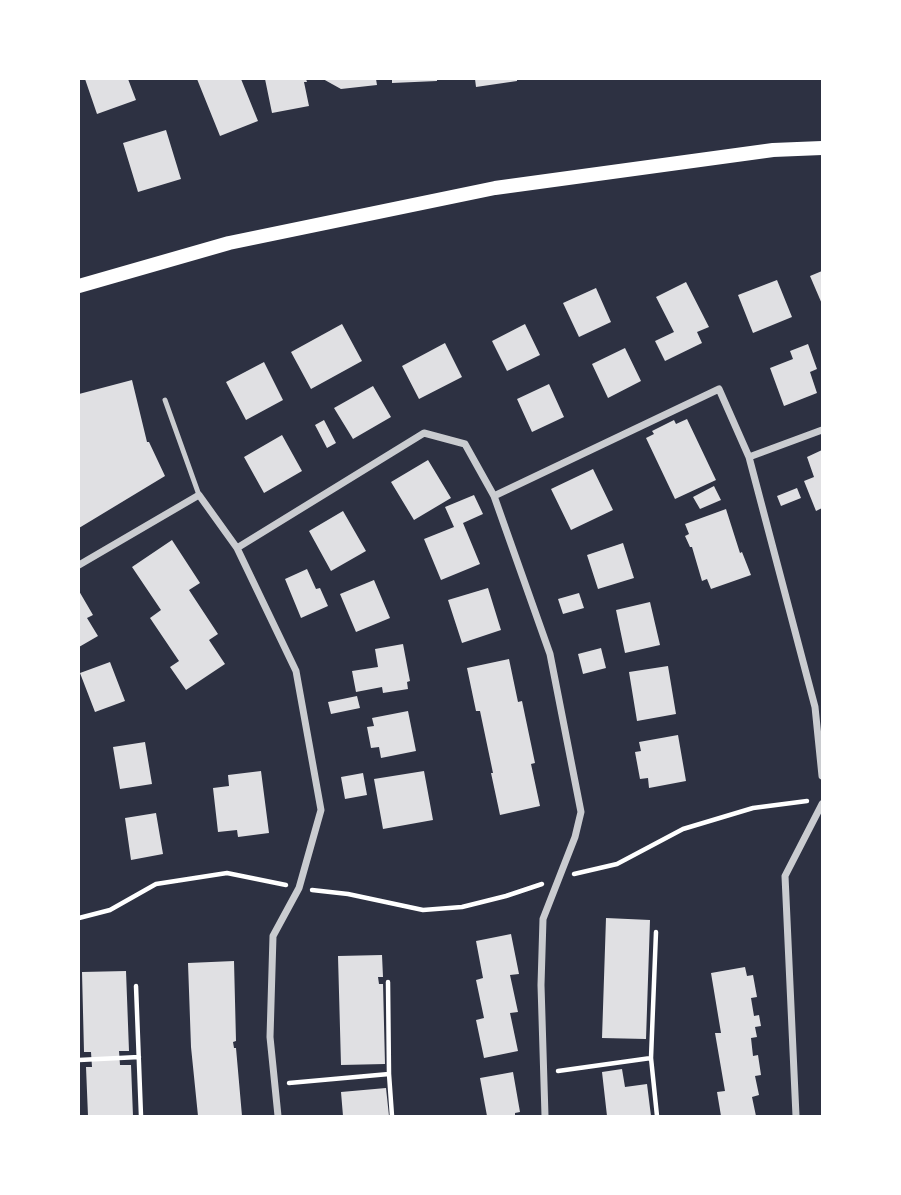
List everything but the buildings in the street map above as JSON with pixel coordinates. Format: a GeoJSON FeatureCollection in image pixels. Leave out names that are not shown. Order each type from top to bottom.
{"type":"FeatureCollection","features":[{"type":"Feature","properties":{"kind":"main road"},"geometry":{"type":"LineString","coordinates":[[79,286],[229,243],[495,188],[773,150],[822,148]]}},
{"type":"Feature","properties":{"kind":"street"},"geometry":{"type":"LineString","coordinates":[[494,496],[719,389],[749,457],[816,707],[822,776]]}},
{"type":"Feature","properties":{"kind":"street"},"geometry":{"type":"LineString","coordinates":[[749,457],[822,430]]}},
{"type":"Feature","properties":{"kind":"street"},"geometry":{"type":"LineString","coordinates":[[237,548],[424,433],[465,444],[494,496],[550,654],[581,812],[575,837],[543,919],[541,985],[545,1116]]}},
{"type":"Feature","properties":{"kind":"street"},"geometry":{"type":"LineString","coordinates":[[79,565],[199,495],[237,548],[296,671],[321,810],[299,888],[273,936],[270,1037],[278,1116]]}},
{"type":"Feature","properties":{"kind":"street"},"geometry":{"type":"LineString","coordinates":[[796,1116],[785,876],[822,804]]}},
{"type":"Feature","properties":{"kind":"lane"},"geometry":{"type":"LineString","coordinates":[[165,400],[199,495]]}},
{"type":"Feature","properties":{"kind":"path"},"geometry":{"type":"LineString","coordinates":[[79,918],[110,910],[156,884],[228,873],[423,910],[462,906],[617,864],[683,829],[752,808],[811,801]]}},
{"type":"Feature","properties":{"kind":"path"},"geometry":{"type":"LineString","coordinates":[[656,932],[651,1058],[657,1116]]}},
{"type":"Feature","properties":{"kind":"path"},"geometry":{"type":"LineString","coordinates":[[388,982],[392,1116]]}},
{"type":"Feature","properties":{"kind":"path"},"geometry":{"type":"LineString","coordinates":[[136,986],[141,1116]]}},
{"type":"Feature","properties":{"kind":"path"},"geometry":{"type":"LineString","coordinates":[[79,1060],[139,1057]]}},
{"type":"Feature","properties":{"kind":"path"},"geometry":{"type":"LineString","coordinates":[[544,1072],[651,1058]]}},
{"type":"Feature","properties":{"kind":"path"},"geometry":{"type":"LineString","coordinates":[[275,1084],[389,1074]]}}]}
